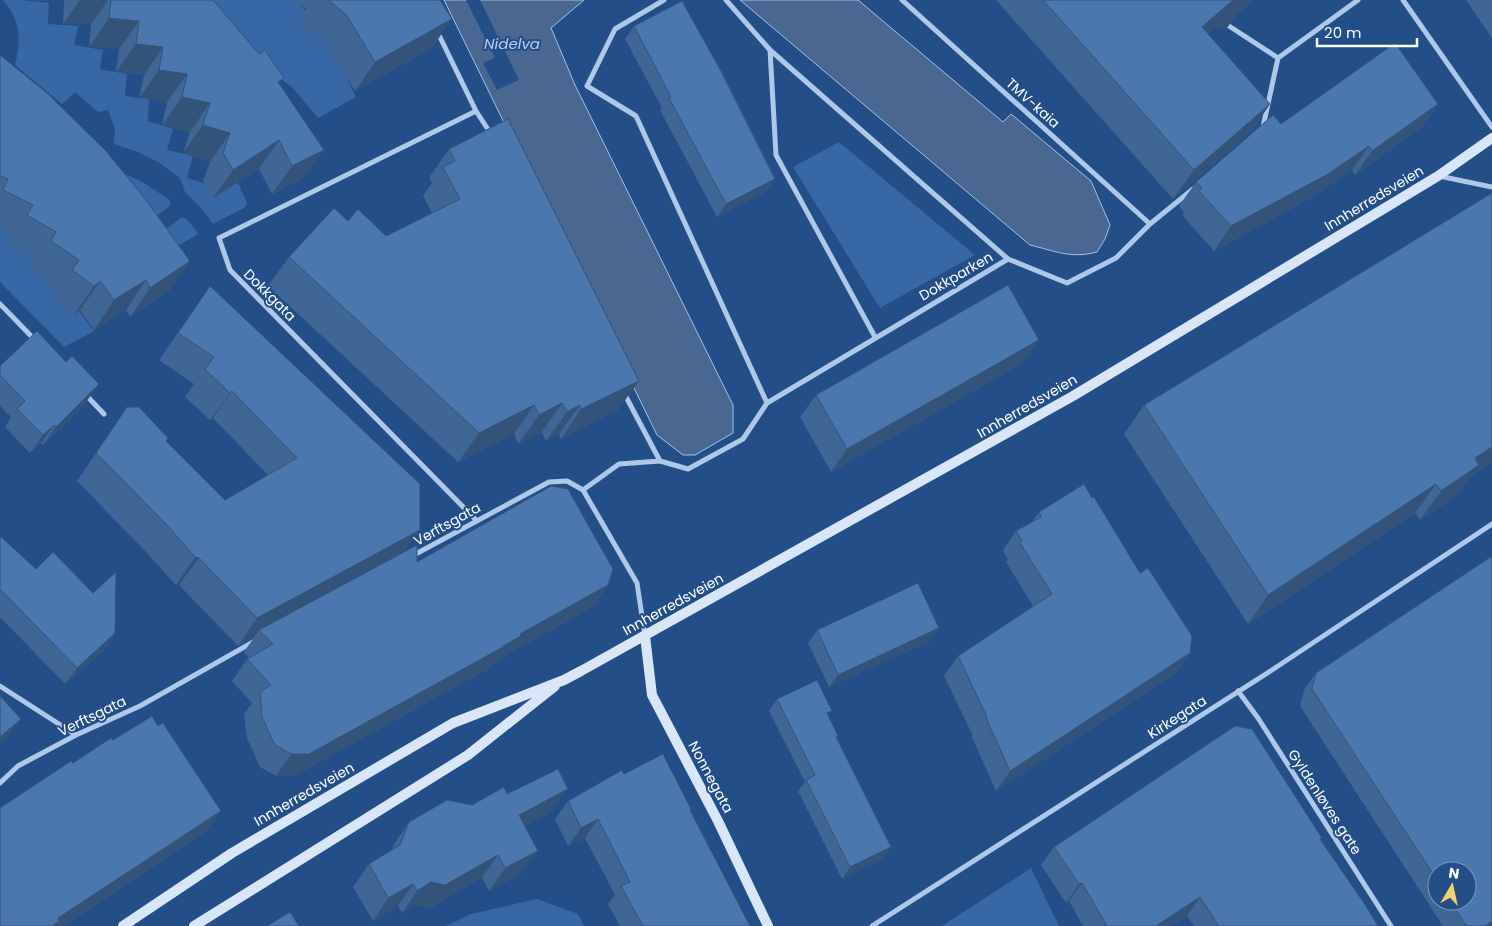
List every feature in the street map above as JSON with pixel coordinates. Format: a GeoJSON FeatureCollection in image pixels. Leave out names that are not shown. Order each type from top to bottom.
{"type":"FeatureCollection","features":[{"type":"Feature","properties":{"kind":"main road","name":"Innherredsveien"},"geometry":{"type":"LineString","coordinates":[[123,926],[232,853],[453,723],[564,680],[1072,396],[1438,176],[1492,138]]}},
{"type":"Feature","properties":{"kind":"main road","name":"Nonnegata"},"geometry":{"type":"LineString","coordinates":[[645,636],[652,695],[718,821],[768,926]]}},
{"type":"Feature","properties":{"kind":"main road","name":"Innherredsveien"},"geometry":{"type":"LineString","coordinates":[[194,926],[468,755],[564,680]]}},
{"type":"Feature","properties":{"kind":"street"},"geometry":{"type":"LineString","coordinates":[[664,0],[615,29],[587,86],[636,116],[766,403]]}},
{"type":"Feature","properties":{"kind":"street"},"geometry":{"type":"LineString","coordinates":[[726,0],[770,50],[1008,259]]}},
{"type":"Feature","properties":{"kind":"street","name":"TMV-kaia"},"geometry":{"type":"LineString","coordinates":[[902,0],[1150,224]]}},
{"type":"Feature","properties":{"kind":"street"},"geometry":{"type":"LineString","coordinates":[[1256,133],[1263,127],[1278,58],[1358,0]]}},
{"type":"Feature","properties":{"kind":"street"},"geometry":{"type":"LineString","coordinates":[[1403,0],[1492,127]]}},
{"type":"Feature","properties":{"kind":"street"},"geometry":{"type":"LineString","coordinates":[[434,26],[476,111],[496,143]]}},
{"type":"Feature","properties":{"kind":"street"},"geometry":{"type":"LineString","coordinates":[[1229,26],[1278,58]]}},
{"type":"Feature","properties":{"kind":"street"},"geometry":{"type":"LineString","coordinates":[[770,50],[776,155],[874,337]]}},
{"type":"Feature","properties":{"kind":"street","name":"Dokkgata"},"geometry":{"type":"LineString","coordinates":[[476,111],[219,238],[230,270],[477,521]]}},
{"type":"Feature","properties":{"kind":"street"},"geometry":{"type":"LineString","coordinates":[[1438,176],[1492,187]]}},
{"type":"Feature","properties":{"kind":"street","name":"Dokkparken"},"geometry":{"type":"LineString","coordinates":[[583,490],[619,464],[660,462],[688,469],[696,465],[743,439],[766,403],[1008,259],[1067,283],[1116,258],[1150,224],[1199,184]]}},
{"type":"Feature","properties":{"kind":"street"},"geometry":{"type":"LineString","coordinates":[[0,304],[40,345]]}},
{"type":"Feature","properties":{"kind":"street"},"geometry":{"type":"LineString","coordinates":[[78,387],[104,414]]}},
{"type":"Feature","properties":{"kind":"street"},"geometry":{"type":"LineString","coordinates":[[623,391],[660,462]]}},
{"type":"Feature","properties":{"kind":"street","name":"Verftsgata"},"geometry":{"type":"LineString","coordinates":[[408,558],[549,482],[567,481],[583,490]]}},
{"type":"Feature","properties":{"kind":"street"},"geometry":{"type":"LineString","coordinates":[[583,490],[637,583],[645,636]]}},
{"type":"Feature","properties":{"kind":"street","name":"Kirkegata"},"geometry":{"type":"LineString","coordinates":[[872,926],[1238,691],[1492,524]]}},
{"type":"Feature","properties":{"kind":"street","name":"Verftsgata"},"geometry":{"type":"LineString","coordinates":[[0,783],[18,766],[76,735],[140,706],[261,638]]}},
{"type":"Feature","properties":{"kind":"street"},"geometry":{"type":"LineString","coordinates":[[0,686],[76,735]]}},
{"type":"Feature","properties":{"kind":"street","name":"Gyldenløves gate"},"geometry":{"type":"LineString","coordinates":[[1238,691],[1263,726],[1391,926]]}},
{"type":"Feature","properties":{"kind":"shaded area"},"geometry":{"type":"Polygon","coordinates":[[[3,0],[49,3],[48,24],[78,26],[74,45],[103,50],[100,69],[127,74],[125,96],[149,99],[148,121],[173,129],[167,150],[193,156],[187,178],[206,184],[235,176],[247,203],[244,208],[213,224],[202,209],[185,192],[180,178],[158,162],[138,152],[114,144],[115,129],[108,110],[98,112],[75,92],[62,104],[15,65],[19,39],[18,31],[13,15],[3,0]]]}},
{"type":"Feature","properties":{"kind":"shaded area"},"geometry":{"type":"Polygon","coordinates":[[[206,0],[297,0],[324,33],[356,97],[318,118],[292,87],[265,67],[206,0]]]}},
{"type":"Feature","properties":{"kind":"shaded area"},"geometry":{"type":"Polygon","coordinates":[[[839,142],[975,255],[880,308],[793,167],[839,142]]]}},
{"type":"Feature","properties":{"kind":"shaded area"},"geometry":{"type":"Polygon","coordinates":[[[122,173],[141,181],[170,200],[170,206],[130,235],[122,173]]]}},
{"type":"Feature","properties":{"kind":"shaded area"},"geometry":{"type":"Polygon","coordinates":[[[0,216],[54,277],[94,331],[64,347],[0,282],[0,216]]]}},
{"type":"Feature","properties":{"kind":"shaded area"},"geometry":{"type":"Polygon","coordinates":[[[181,218],[186,218],[197,232],[197,235],[148,262],[138,248],[181,218]]]}},
{"type":"Feature","properties":{"kind":"shaded area"},"geometry":{"type":"Polygon","coordinates":[[[1031,868],[1059,926],[942,926],[1022,874],[1031,868]]]}},
{"type":"Feature","properties":{"kind":"shaded area"},"geometry":{"type":"Polygon","coordinates":[[[537,899],[578,914],[584,926],[446,926],[471,914],[537,899]]]}},
{"type":"Feature","properties":{"kind":"water","name":"Nidelva"},"geometry":{"type":"Polygon","coordinates":[[[444,0],[584,0],[551,28],[575,85],[733,405],[733,433],[695,455],[683,455],[657,435],[444,0]]]}},
{"type":"Feature","properties":{"kind":"water"},"geometry":{"type":"Polygon","coordinates":[[[740,0],[858,0],[1003,122],[1011,114],[1091,181],[1110,225],[1105,239],[1097,252],[1079,255],[1055,252],[1030,245],[740,0]]]}},
{"type":"Feature","properties":{"kind":"pier"},"geometry":{"type":"Polygon","coordinates":[[[466,0],[480,0],[519,80],[497,90],[483,63],[495,58],[466,0]]]}},
{"type":"Feature","properties":{"kind":"building"},"geometry":{"type":"Polygon","coordinates":[[[111,0],[213,0],[259,54],[265,50],[284,78],[278,82],[324,150],[292,166],[279,140],[233,170],[223,153],[230,133],[203,125],[210,103],[182,97],[187,74],[159,70],[163,47],[136,44],[139,21],[109,18],[111,0]]]}},
{"type":"Feature","properties":{"kind":"building"},"geometry":{"type":"Polygon","coordinates":[[[329,0],[440,0],[452,19],[375,62],[347,16],[329,0]]]}},
{"type":"Feature","properties":{"kind":"building"},"geometry":{"type":"Polygon","coordinates":[[[1043,0],[1233,0],[1202,27],[1270,104],[1194,170],[1043,0]]]}},
{"type":"Feature","properties":{"kind":"building"},"geometry":{"type":"Polygon","coordinates":[[[682,1],[721,71],[775,179],[726,204],[669,98],[671,97],[634,26],[682,1]]]}},
{"type":"Feature","properties":{"kind":"building"},"geometry":{"type":"Polygon","coordinates":[[[1395,43],[1438,104],[1372,151],[1369,146],[1328,174],[1231,226],[1199,191],[1202,188],[1196,182],[1273,115],[1281,124],[1395,43]]]}},
{"type":"Feature","properties":{"kind":"building"},"geometry":{"type":"Polygon","coordinates":[[[0,55],[47,93],[106,151],[146,200],[190,261],[150,288],[146,280],[114,300],[100,281],[94,286],[72,270],[79,260],[51,241],[56,232],[27,215],[33,205],[3,190],[8,179],[0,176],[0,55]]]}},
{"type":"Feature","properties":{"kind":"building"},"geometry":{"type":"Polygon","coordinates":[[[508,119],[639,381],[581,409],[580,405],[567,412],[562,403],[539,415],[534,405],[479,433],[289,257],[334,208],[348,221],[358,209],[386,236],[460,199],[443,167],[455,161],[449,149],[508,119]]]}},
{"type":"Feature","properties":{"kind":"building"},"geometry":{"type":"Polygon","coordinates":[[[1492,193],[1492,447],[1475,458],[1479,465],[1441,491],[1436,484],[1268,595],[1144,405],[1492,193]]]}},
{"type":"Feature","properties":{"kind":"building"},"geometry":{"type":"Polygon","coordinates":[[[1008,285],[1039,340],[847,449],[816,395],[1008,285]]]}},
{"type":"Feature","properties":{"kind":"building"},"geometry":{"type":"Polygon","coordinates":[[[210,286],[420,484],[420,530],[257,618],[199,558],[195,557],[166,524],[96,453],[127,407],[139,407],[168,438],[166,441],[225,500],[297,458],[232,391],[230,393],[205,369],[214,357],[178,333],[210,286]]]}},
{"type":"Feature","properties":{"kind":"building"},"geometry":{"type":"Polygon","coordinates":[[[37,331],[66,362],[72,356],[99,384],[56,427],[54,425],[43,435],[17,409],[25,401],[0,375],[0,366],[37,331]]]}},
{"type":"Feature","properties":{"kind":"building"},"geometry":{"type":"Polygon","coordinates":[[[1084,484],[1092,498],[1094,497],[1140,573],[1148,568],[1192,636],[1190,653],[1010,771],[958,656],[1052,594],[1020,543],[1022,541],[1016,531],[1041,517],[1039,512],[1084,484]]]}},
{"type":"Feature","properties":{"kind":"building"},"geometry":{"type":"Polygon","coordinates":[[[551,486],[568,489],[613,569],[608,585],[520,634],[521,636],[503,647],[309,754],[291,754],[275,745],[262,717],[260,692],[271,685],[247,659],[273,644],[259,630],[417,545],[417,562],[551,486]]]}},
{"type":"Feature","properties":{"kind":"building"},"geometry":{"type":"Polygon","coordinates":[[[0,536],[36,569],[53,552],[93,593],[116,572],[115,633],[77,668],[0,589],[0,536]]]}},
{"type":"Feature","properties":{"kind":"building"},"geometry":{"type":"Polygon","coordinates":[[[1492,556],[1492,921],[1485,926],[1466,925],[1457,911],[1477,911],[1477,861],[1427,861],[1427,865],[1312,689],[1316,673],[1492,556]]]}},
{"type":"Feature","properties":{"kind":"building"},"geometry":{"type":"Polygon","coordinates":[[[918,583],[939,628],[838,675],[817,630],[918,583]]]}},
{"type":"Feature","properties":{"kind":"building"},"geometry":{"type":"Polygon","coordinates":[[[817,680],[832,711],[827,713],[838,736],[836,737],[891,847],[850,867],[806,780],[815,775],[777,699],[817,680]]]}},
{"type":"Feature","properties":{"kind":"building"},"geometry":{"type":"Polygon","coordinates":[[[0,696],[21,719],[0,737],[0,696]]]}},
{"type":"Feature","properties":{"kind":"building"},"geometry":{"type":"Polygon","coordinates":[[[152,716],[158,726],[163,723],[221,811],[58,918],[59,921],[52,926],[0,926],[0,808],[71,761],[73,763],[111,738],[113,740],[152,716]]]}},
{"type":"Feature","properties":{"kind":"building"},"geometry":{"type":"Polygon","coordinates":[[[1235,726],[1252,729],[1322,838],[1320,839],[1378,926],[1219,926],[1200,897],[1156,926],[1107,926],[1082,883],[1079,884],[1054,847],[1235,726]]]}},
{"type":"Feature","properties":{"kind":"building"},"geometry":{"type":"Polygon","coordinates":[[[663,754],[750,926],[643,926],[621,886],[630,882],[598,819],[581,828],[568,801],[622,770],[624,774],[663,754]]]}},
{"type":"Feature","properties":{"kind":"building"},"geometry":{"type":"Polygon","coordinates":[[[558,769],[568,789],[519,815],[538,851],[505,868],[498,855],[445,885],[431,882],[417,891],[413,884],[388,898],[369,864],[400,845],[409,822],[447,800],[472,805],[504,787],[507,794],[558,769]]]}},
{"type":"Feature","properties":{"kind":"building"},"geometry":{"type":"Polygon","coordinates":[[[290,912],[299,926],[267,926],[290,912]]]}}]}
